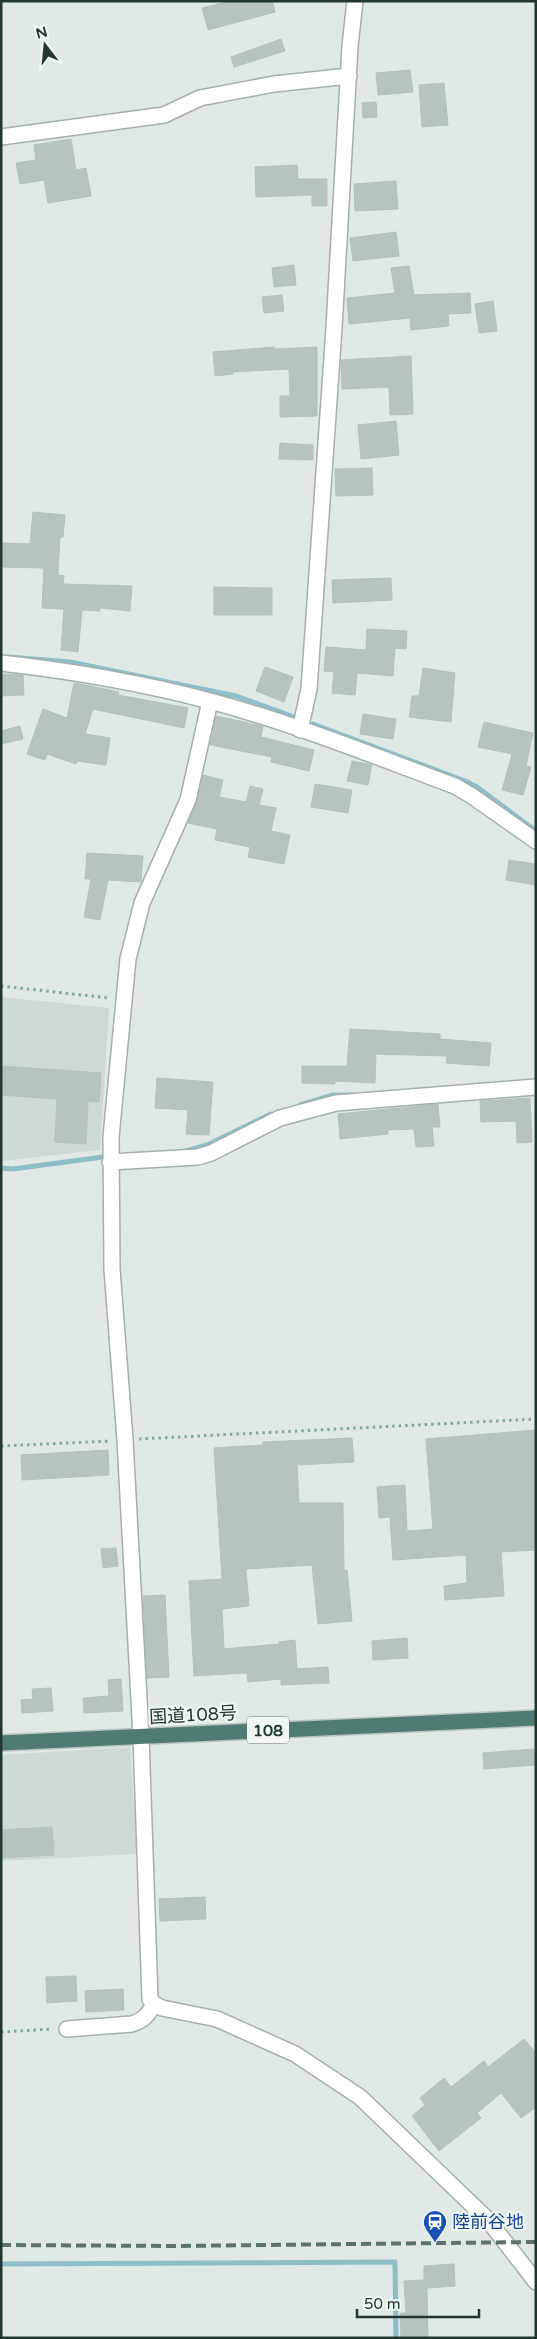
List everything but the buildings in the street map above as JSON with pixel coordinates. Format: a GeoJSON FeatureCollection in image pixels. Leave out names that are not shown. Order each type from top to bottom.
{"type":"FeatureCollection","features":[{"type":"Feature","properties":{"kind":"highway","name":"国道108号"},"geometry":{"type":"LineString","coordinates":[[1,1743],[536,1718]]}},
{"type":"Feature","properties":{"kind":"street"},"geometry":{"type":"LineString","coordinates":[[300,730],[309,689],[355,1]]}},
{"type":"Feature","properties":{"kind":"street"},"geometry":{"type":"LineString","coordinates":[[1,138],[164,115],[200,98],[274,84],[349,76]]}},
{"type":"Feature","properties":{"kind":"street"},"geometry":{"type":"LineString","coordinates":[[1,663],[66,670],[210,701],[300,730],[454,786],[472,796],[536,841]]}},
{"type":"Feature","properties":{"kind":"street"},"geometry":{"type":"LineString","coordinates":[[210,701],[188,800],[142,903],[128,959],[110,1162],[112,1269],[125,1440],[141,1736],[150,1999],[154,2004],[162,2008],[217,2019],[295,2054],[360,2097],[488,2220],[536,2282]]}},
{"type":"Feature","properties":{"kind":"street"},"geometry":{"type":"LineString","coordinates":[[110,1162],[198,1157],[211,1153],[280,1118],[336,1103],[536,1087]]}},
{"type":"Feature","properties":{"kind":"street"},"geometry":{"type":"LineString","coordinates":[[67,2029],[132,2024],[148,2015],[154,2004]]}},
{"type":"Feature","properties":{"kind":"path"},"geometry":{"type":"LineString","coordinates":[[1,986],[124,1000]]}},
{"type":"Feature","properties":{"kind":"path"},"geometry":{"type":"LineString","coordinates":[[1,1446],[536,1419]]}},
{"type":"Feature","properties":{"kind":"path"},"geometry":{"type":"LineString","coordinates":[[1,2032],[67,2029]]}},
{"type":"Feature","properties":{"kind":"shaded area"},"geometry":{"type":"Polygon","coordinates":[[[1,997],[109,1008],[100,1150],[1,1161],[1,997]]]}},
{"type":"Feature","properties":{"kind":"shaded area"},"geometry":{"type":"Polygon","coordinates":[[[130,1747],[137,1854],[1,1861],[1,1755],[130,1747]]]}},
{"type":"Feature","properties":{"kind":"waterway"},"geometry":{"type":"LineString","coordinates":[[9,657],[70,662],[236,696],[297,718]]}},
{"type":"Feature","properties":{"kind":"waterway"},"geometry":{"type":"LineString","coordinates":[[313,724],[465,781],[477,787],[536,831]]}},
{"type":"Feature","properties":{"kind":"waterway"},"geometry":{"type":"LineString","coordinates":[[300,1105],[333,1095],[353,1095]]}},
{"type":"Feature","properties":{"kind":"waterway"},"geometry":{"type":"LineString","coordinates":[[182,1152],[207,1145],[271,1114]]}},
{"type":"Feature","properties":{"kind":"waterway"},"geometry":{"type":"LineString","coordinates":[[1,1168],[13,1169],[103,1157]]}},
{"type":"Feature","properties":{"kind":"waterway"},"geometry":{"type":"LineString","coordinates":[[1,2264],[395,2262],[396,2338]]}},
{"type":"Feature","properties":{"kind":"railway"},"geometry":{"type":"LineString","coordinates":[[1,2245],[177,2246],[536,2242]]}},
{"type":"Feature","properties":{"kind":"place","name":"陸前谷地"},"geometry":{"type":"Point","coordinates":[435,2243]}}]}
